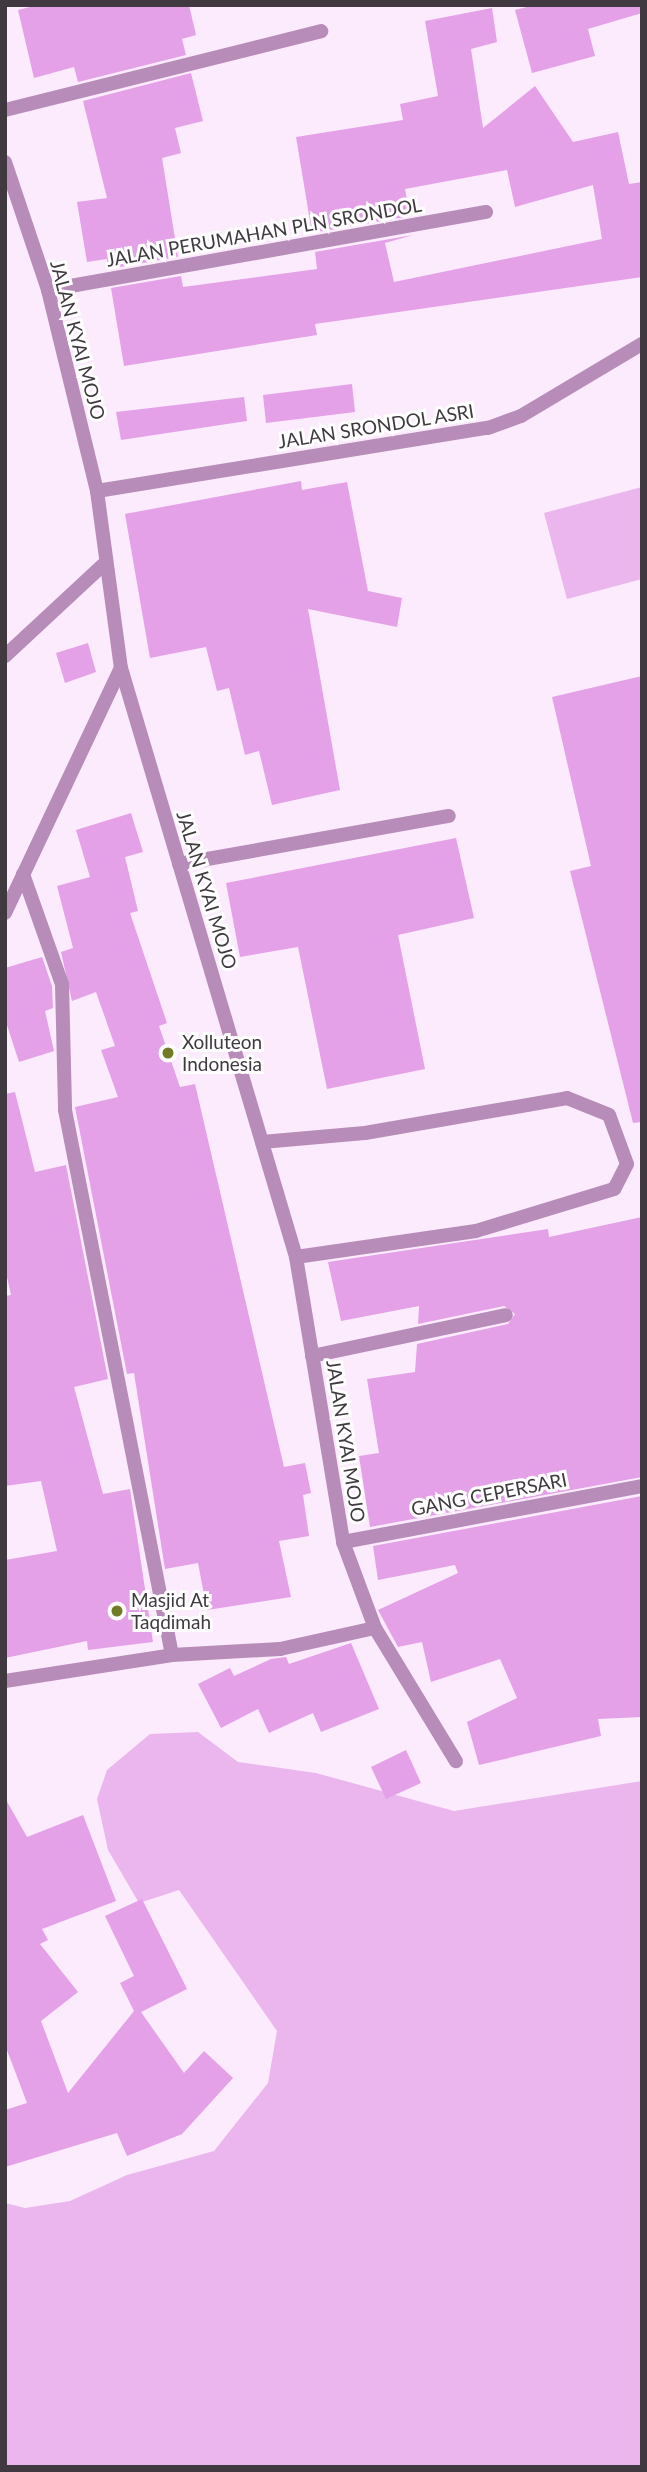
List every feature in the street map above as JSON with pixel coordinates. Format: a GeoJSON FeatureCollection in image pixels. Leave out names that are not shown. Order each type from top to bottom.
{"type":"FeatureCollection","features":[{"type":"Feature","properties":{"kind":"street"},"geometry":{"type":"LineString","coordinates":[[5,110],[321,31]]}},
{"type":"Feature","properties":{"kind":"street","name":"JALAN KYAI MOJO"},"geometry":{"type":"LineString","coordinates":[[5,162],[48,290],[97,491],[104,564],[121,668],[296,1257],[343,1542],[375,1628],[456,1761]]}},
{"type":"Feature","properties":{"kind":"street","name":"JALAN PERUMAHAN PLN SRONDOL"},"geometry":{"type":"LineString","coordinates":[[48,290],[486,212]]}},
{"type":"Feature","properties":{"kind":"street","name":"JALAN SRONDOL ASRI"},"geometry":{"type":"LineString","coordinates":[[97,491],[488,428],[521,416],[642,344]]}},
{"type":"Feature","properties":{"kind":"street"},"geometry":{"type":"LineString","coordinates":[[5,656],[104,564]]}},
{"type":"Feature","properties":{"kind":"street"},"geometry":{"type":"LineString","coordinates":[[5,913],[121,668]]}},
{"type":"Feature","properties":{"kind":"street"},"geometry":{"type":"LineString","coordinates":[[179,864],[449,816]]}},
{"type":"Feature","properties":{"kind":"street"},"geometry":{"type":"LineString","coordinates":[[23,874],[62,984],[65,1110],[172,1655]]}},
{"type":"Feature","properties":{"kind":"street"},"geometry":{"type":"LineString","coordinates":[[262,1142],[365,1133],[567,1098],[609,1115],[627,1164],[614,1189],[476,1231],[296,1257]]}},
{"type":"Feature","properties":{"kind":"street"},"geometry":{"type":"LineString","coordinates":[[312,1356],[506,1315]]}},
{"type":"Feature","properties":{"kind":"street","name":"GANG CEPERSARI"},"geometry":{"type":"LineString","coordinates":[[343,1542],[642,1486]]}},
{"type":"Feature","properties":{"kind":"street"},"geometry":{"type":"LineString","coordinates":[[5,1681],[172,1655],[280,1649],[375,1628]]}},
{"type":"Feature","properties":{"kind":"shaded area"},"geometry":{"type":"Polygon","coordinates":[[[642,487],[642,579],[567,599],[544,513],[642,487]]]}},
{"type":"Feature","properties":{"kind":"shaded area"},"geometry":{"type":"Polygon","coordinates":[[[198,1732],[238,1762],[316,1773],[454,1811],[642,1781],[642,2467],[5,2467],[5,2203],[25,2208],[70,2201],[127,2175],[214,2151],[268,2083],[277,2031],[179,1890],[139,1903],[108,1850],[97,1799],[107,1770],[150,1734],[198,1732]]]}},
{"type":"Feature","properties":{"kind":"building"},"geometry":{"type":"Polygon","coordinates":[[[38,5],[189,5],[196,35],[182,39],[186,55],[78,82],[74,67],[34,78],[18,10],[38,5]]]}},
{"type":"Feature","properties":{"kind":"building"},"geometry":{"type":"Polygon","coordinates":[[[535,5],[642,5],[642,13],[588,29],[595,56],[532,73],[515,10],[535,5]]]}},
{"type":"Feature","properties":{"kind":"building"},"geometry":{"type":"Polygon","coordinates":[[[492,8],[497,42],[471,49],[483,128],[535,86],[573,142],[618,132],[629,184],[642,182],[642,277],[315,324],[317,335],[124,366],[111,288],[181,276],[183,287],[317,269],[315,252],[413,235],[385,243],[394,282],[602,239],[593,185],[515,207],[507,170],[405,189],[410,216],[312,233],[296,137],[403,120],[400,104],[438,96],[425,21],[492,8]]]}},
{"type":"Feature","properties":{"kind":"building"},"geometry":{"type":"Polygon","coordinates":[[[191,73],[203,121],[175,128],[181,153],[162,158],[178,257],[108,269],[107,259],[87,262],[77,202],[107,198],[83,101],[191,73]]]}},
{"type":"Feature","properties":{"kind":"building"},"geometry":{"type":"Polygon","coordinates":[[[352,384],[355,412],[266,423],[263,395],[352,384]]]}},
{"type":"Feature","properties":{"kind":"building"},"geometry":{"type":"Polygon","coordinates":[[[244,397],[247,421],[121,440],[116,412],[244,397]]]}},
{"type":"Feature","properties":{"kind":"building"},"geometry":{"type":"Polygon","coordinates":[[[301,481],[302,490],[347,482],[368,591],[402,598],[397,627],[308,609],[340,790],[272,805],[259,751],[245,755],[229,688],[217,691],[206,647],[150,658],[125,514],[301,481]]]}},
{"type":"Feature","properties":{"kind":"building"},"geometry":{"type":"Polygon","coordinates":[[[88,643],[96,672],[65,683],[56,653],[88,643]]]}},
{"type":"Feature","properties":{"kind":"building"},"geometry":{"type":"Polygon","coordinates":[[[642,676],[642,1122],[633,1123],[570,871],[591,866],[552,697],[642,676]]]}},
{"type":"Feature","properties":{"kind":"building"},"geometry":{"type":"Polygon","coordinates":[[[131,813],[143,852],[125,857],[138,911],[130,913],[167,1023],[159,1026],[180,1087],[195,1084],[284,1467],[305,1463],[311,1493],[303,1495],[309,1536],[279,1541],[291,1597],[207,1610],[198,1563],[165,1569],[134,1373],[127,1374],[75,1107],[118,1097],[101,1050],[115,1046],[96,992],[72,1001],[61,952],[73,948],[57,886],[90,877],[76,830],[131,813]]]}},
{"type":"Feature","properties":{"kind":"building"},"geometry":{"type":"Polygon","coordinates":[[[456,838],[474,918],[398,935],[425,1069],[327,1089],[298,947],[240,957],[226,883],[456,838]]]}},
{"type":"Feature","properties":{"kind":"building"},"geometry":{"type":"Polygon","coordinates":[[[42,957],[52,986],[53,1008],[45,1011],[54,1051],[19,1062],[5,1019],[5,968],[42,957]]]}},
{"type":"Feature","properties":{"kind":"building"},"geometry":{"type":"Polygon","coordinates":[[[15,1092],[35,1172],[66,1165],[108,1379],[74,1387],[103,1494],[130,1489],[153,1642],[88,1650],[87,1641],[5,1658],[5,1560],[57,1551],[41,1481],[5,1486],[5,1296],[11,1295],[5,1268],[5,1094],[15,1092]]]}},
{"type":"Feature","properties":{"kind":"building"},"geometry":{"type":"Polygon","coordinates":[[[642,1217],[642,1477],[370,1527],[359,1456],[379,1453],[367,1379],[415,1372],[417,1344],[508,1324],[515,1314],[504,1306],[418,1324],[419,1306],[341,1321],[328,1262],[548,1229],[549,1237],[642,1217]]]}},
{"type":"Feature","properties":{"kind":"building"},"geometry":{"type":"Polygon","coordinates":[[[642,1496],[642,1717],[598,1719],[601,1736],[479,1765],[467,1722],[517,1698],[500,1659],[431,1682],[422,1642],[398,1647],[378,1610],[458,1573],[455,1565],[378,1580],[373,1546],[642,1496]]]}},
{"type":"Feature","properties":{"kind":"building"},"geometry":{"type":"Polygon","coordinates":[[[351,1643],[379,1709],[321,1732],[313,1713],[269,1733],[258,1709],[221,1728],[198,1684],[230,1668],[234,1676],[271,1659],[286,1657],[289,1664],[351,1643]]]}},
{"type":"Feature","properties":{"kind":"building"},"geometry":{"type":"Polygon","coordinates":[[[406,1750],[421,1783],[386,1799],[371,1767],[406,1750]]]}},
{"type":"Feature","properties":{"kind":"building"},"geometry":{"type":"Polygon","coordinates":[[[5,1798],[27,1837],[83,1815],[116,1901],[42,1929],[48,1940],[40,1944],[78,1992],[41,2021],[68,2093],[134,2011],[120,1983],[134,1976],[105,1916],[142,1899],[187,1989],[141,2012],[184,2073],[204,2051],[233,2078],[182,2134],[127,2156],[117,2133],[5,2167],[5,2110],[27,2103],[5,2045],[5,1798]]]}},
{"type":"Feature","properties":{"kind":"place","name":"Xolluteon Indonesia"},"geometry":{"type":"Point","coordinates":[168,1053]}},
{"type":"Feature","properties":{"kind":"place","name":"Masjid At Taqdimah"},"geometry":{"type":"Point","coordinates":[117,1611]}}]}
